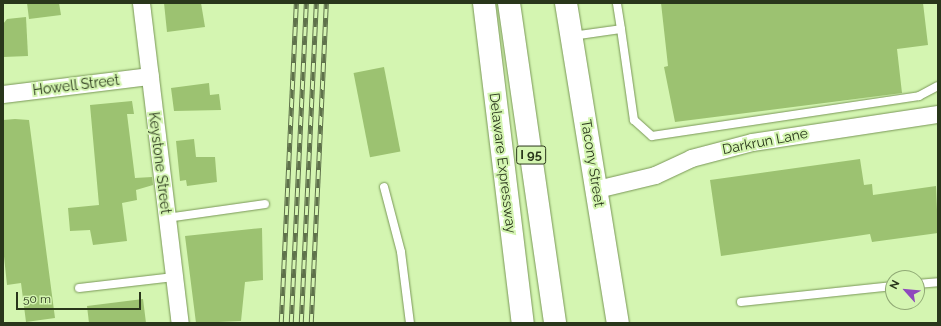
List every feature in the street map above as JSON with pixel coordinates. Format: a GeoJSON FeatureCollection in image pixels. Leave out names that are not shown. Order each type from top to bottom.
{"type":"FeatureCollection","features":[{"type":"Feature","properties":{"kind":"main road","name":"Delaware Expressway"},"geometry":{"type":"LineString","coordinates":[[484,3],[522,314]]}},
{"type":"Feature","properties":{"kind":"main road","name":"Delaware Expressway"},"geometry":{"type":"LineString","coordinates":[[509,3],[554,315]]}},
{"type":"Feature","properties":{"kind":"main road","name":"Tacony Street"},"geometry":{"type":"LineString","coordinates":[[566,3],[618,323]]}},
{"type":"Feature","properties":{"kind":"street","name":"Keystone Street"},"geometry":{"type":"LineString","coordinates":[[141,3],[180,323]]}},
{"type":"Feature","properties":{"kind":"street","name":"Howell Street"},"geometry":{"type":"LineString","coordinates":[[3,94],[150,76]]}},
{"type":"Feature","properties":{"kind":"street","name":"Darkrun Lane"},"geometry":{"type":"LineString","coordinates":[[597,189],[655,175],[691,158],[752,142],[938,114]]}},
{"type":"Feature","properties":{"kind":"lane"},"geometry":{"type":"LineString","coordinates":[[617,3],[634,120],[652,136],[919,96],[938,86]]}},
{"type":"Feature","properties":{"kind":"lane"},"geometry":{"type":"LineString","coordinates":[[572,36],[621,28]]}},
{"type":"Feature","properties":{"kind":"lane"},"geometry":{"type":"LineString","coordinates":[[384,187],[401,252],[410,323]]}},
{"type":"Feature","properties":{"kind":"lane"},"geometry":{"type":"LineString","coordinates":[[167,218],[265,204]]}},
{"type":"Feature","properties":{"kind":"lane"},"geometry":{"type":"LineString","coordinates":[[79,288],[174,277]]}},
{"type":"Feature","properties":{"kind":"lane"},"geometry":{"type":"LineString","coordinates":[[925,283],[938,282]]}},
{"type":"Feature","properties":{"kind":"lane"},"geometry":{"type":"LineString","coordinates":[[741,302],[885,287]]}},
{"type":"Feature","properties":{"kind":"building"},"geometry":{"type":"Polygon","coordinates":[[[27,3],[59,3],[61,15],[29,19],[27,3]]]}},
{"type":"Feature","properties":{"kind":"building"},"geometry":{"type":"Polygon","coordinates":[[[164,3],[201,3],[205,27],[167,32],[164,3]]]}},
{"type":"Feature","properties":{"kind":"building"},"geometry":{"type":"Polygon","coordinates":[[[661,3],[923,3],[928,45],[897,49],[902,93],[675,122],[664,67],[668,66],[661,3]]]}},
{"type":"Feature","properties":{"kind":"building"},"geometry":{"type":"Polygon","coordinates":[[[26,17],[28,56],[3,57],[3,24],[7,19],[26,17]]]}},
{"type":"Feature","properties":{"kind":"building"},"geometry":{"type":"Polygon","coordinates":[[[384,67],[400,151],[370,157],[354,73],[384,67]]]}},
{"type":"Feature","properties":{"kind":"building"},"geometry":{"type":"Polygon","coordinates":[[[209,83],[210,95],[219,94],[221,110],[174,111],[171,88],[209,83]]]}},
{"type":"Feature","properties":{"kind":"building"},"geometry":{"type":"Polygon","coordinates":[[[132,101],[134,114],[127,114],[135,178],[152,177],[153,185],[136,190],[137,200],[122,203],[127,241],[93,245],[90,230],[70,231],[68,208],[99,205],[90,105],[132,101]]]}},
{"type":"Feature","properties":{"kind":"building"},"geometry":{"type":"Polygon","coordinates":[[[3,120],[29,120],[55,318],[26,322],[21,283],[7,285],[3,247],[3,120]]]}},
{"type":"Feature","properties":{"kind":"building"},"geometry":{"type":"Polygon","coordinates":[[[194,139],[196,157],[215,157],[217,182],[187,186],[186,180],[180,181],[176,141],[194,139]]]}},
{"type":"Feature","properties":{"kind":"building"},"geometry":{"type":"Polygon","coordinates":[[[860,159],[864,185],[872,184],[873,195],[936,186],[938,233],[872,242],[870,234],[721,256],[710,180],[860,159]]]}},
{"type":"Feature","properties":{"kind":"building"},"geometry":{"type":"Polygon","coordinates":[[[262,228],[263,280],[245,282],[241,321],[196,323],[185,236],[262,228]]]}},
{"type":"Feature","properties":{"kind":"building"},"geometry":{"type":"Polygon","coordinates":[[[143,299],[146,323],[89,323],[87,306],[143,299]]]}},
{"type":"Feature","properties":{"kind":"railway"},"geometry":{"type":"LineString","coordinates":[[281,323],[296,3]]}},
{"type":"Feature","properties":{"kind":"railway"},"geometry":{"type":"LineString","coordinates":[[291,323],[306,3]]}},
{"type":"Feature","properties":{"kind":"railway"},"geometry":{"type":"LineString","coordinates":[[301,323],[316,3]]}},
{"type":"Feature","properties":{"kind":"railway"},"geometry":{"type":"LineString","coordinates":[[311,323],[326,3]]}}]}
